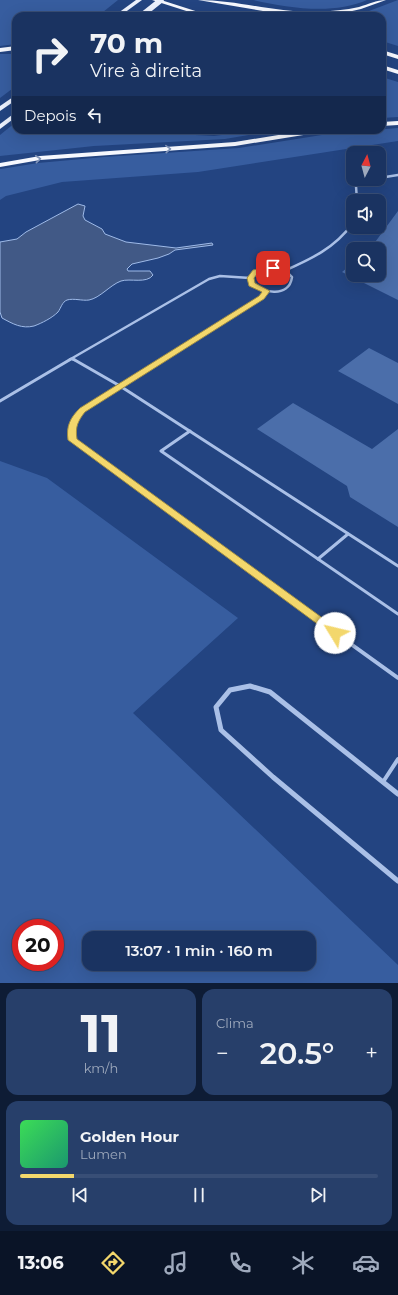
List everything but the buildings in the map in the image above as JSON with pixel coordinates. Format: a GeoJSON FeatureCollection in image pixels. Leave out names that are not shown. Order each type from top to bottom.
{"type":"FeatureCollection","features":[{"type":"Feature","properties":{"kind":"highway"},"geometry":{"type":"LineString","coordinates":[[156,0],[195,12]]}},
{"type":"Feature","properties":{"kind":"highway"},"geometry":{"type":"LineString","coordinates":[[201,0],[276,11],[296,12]]}},
{"type":"Feature","properties":{"kind":"highway"},"geometry":{"type":"LineString","coordinates":[[201,0],[242,12]]}},
{"type":"Feature","properties":{"kind":"highway"},"geometry":{"type":"LineString","coordinates":[[331,12],[346,11],[383,0]]}},
{"type":"Feature","properties":{"kind":"highway"},"geometry":{"type":"LineString","coordinates":[[0,50],[12,48]]}},
{"type":"Feature","properties":{"kind":"highway"},"geometry":{"type":"LineString","coordinates":[[386,53],[398,57]]}},
{"type":"Feature","properties":{"kind":"highway"},"geometry":{"type":"LineString","coordinates":[[386,68],[398,72]]}},
{"type":"Feature","properties":{"kind":"highway"},"geometry":{"type":"LineString","coordinates":[[386,124],[398,123]]}},
{"type":"Feature","properties":{"kind":"highway"},"geometry":{"type":"LineString","coordinates":[[0,165],[19,161],[55,157],[235,144],[297,134]]}},
{"type":"Feature","properties":{"kind":"main road"},"geometry":{"type":"LineString","coordinates":[[122,12],[139,0]]}},
{"type":"Feature","properties":{"kind":"main road"},"geometry":{"type":"LineString","coordinates":[[146,12],[161,0]]}},
{"type":"Feature","properties":{"kind":"main road"},"geometry":{"type":"LineString","coordinates":[[0,110],[12,100]]}},
{"type":"Feature","properties":{"kind":"main road"},"geometry":{"type":"LineString","coordinates":[[0,127],[12,117]]}},
{"type":"Feature","properties":{"kind":"street"},"geometry":{"type":"LineString","coordinates":[[398,794],[270,692],[250,686],[230,690],[216,708],[221,730],[273,777],[398,881]]}},
{"type":"Feature","properties":{"kind":"lane"},"geometry":{"type":"LineString","coordinates":[[386,177],[398,174]]}},
{"type":"Feature","properties":{"kind":"lane"},"geometry":{"type":"LineString","coordinates":[[284,271],[316,257],[338,243],[346,232]]}},
{"type":"Feature","properties":{"kind":"lane"},"geometry":{"type":"LineString","coordinates":[[266,268],[284,271],[292,277],[291,285],[281,291],[266,291],[252,284],[250,278],[256,271],[266,268]]}},
{"type":"Feature","properties":{"kind":"lane"},"geometry":{"type":"LineString","coordinates":[[0,401],[209,279],[220,276],[250,278]]}},
{"type":"Feature","properties":{"kind":"lane"},"geometry":{"type":"LineString","coordinates":[[266,291],[262,297],[82,410],[74,419],[71,431],[72,440],[398,678]]}},
{"type":"Feature","properties":{"kind":"lane"},"geometry":{"type":"LineString","coordinates":[[72,359],[120,386],[398,566]]}},
{"type":"Feature","properties":{"kind":"lane"},"geometry":{"type":"LineString","coordinates":[[190,431],[161,451],[398,614]]}},
{"type":"Feature","properties":{"kind":"lane"},"geometry":{"type":"LineString","coordinates":[[318,559],[348,534]]}},
{"type":"Feature","properties":{"kind":"lane"},"geometry":{"type":"LineString","coordinates":[[383,782],[398,760]]}},
{"type":"Feature","properties":{"kind":"shaded area"},"geometry":{"type":"Polygon","coordinates":[[[0,0],[118,0],[103,12],[12,12],[12,44],[0,46],[0,0]]]}},
{"type":"Feature","properties":{"kind":"shaded area"},"geometry":{"type":"Polygon","coordinates":[[[253,0],[367,0],[354,5],[325,9],[311,9],[253,0]]]}},
{"type":"Feature","properties":{"kind":"shaded area"},"geometry":{"type":"Polygon","coordinates":[[[398,0],[398,46],[386,42],[386,12],[361,12],[369,11],[398,0]]]}},
{"type":"Feature","properties":{"kind":"shaded area"},"geometry":{"type":"Polygon","coordinates":[[[0,54],[12,54],[12,89],[0,98],[0,54]]]}},
{"type":"Feature","properties":{"kind":"shaded area"},"geometry":{"type":"Polygon","coordinates":[[[386,78],[398,82],[398,117],[386,118],[386,78]]]}},
{"type":"Feature","properties":{"kind":"shaded area"},"geometry":{"type":"Polygon","coordinates":[[[12,125],[12,134],[186,134],[214,136],[229,134],[254,134],[225,139],[94,146],[0,156],[0,135],[12,125]]]}},
{"type":"Feature","properties":{"kind":"shaded area"},"geometry":{"type":"Polygon","coordinates":[[[398,128],[398,141],[366,146],[346,146],[346,149],[198,172],[62,182],[6,196],[0,200],[0,169],[38,163],[104,157],[239,148],[328,134],[386,134],[386,129],[398,128]]]}},
{"type":"Feature","properties":{"kind":"shaded area"},"geometry":{"type":"Polygon","coordinates":[[[78,204],[85,206],[83,216],[85,220],[102,229],[105,234],[126,242],[176,248],[212,243],[213,245],[175,250],[158,258],[132,264],[127,269],[128,271],[150,271],[153,275],[150,278],[143,280],[121,281],[93,299],[67,300],[56,314],[34,326],[30,327],[14,324],[2,318],[0,312],[0,242],[17,239],[26,232],[78,204]]]}},
{"type":"Feature","properties":{"kind":"shaded area"},"geometry":{"type":"Polygon","coordinates":[[[0,461],[47,478],[238,618],[133,713],[398,965],[398,983],[0,983],[0,461]]]}},
{"type":"Feature","properties":{"kind":"route"},"geometry":{"type":"LineString","coordinates":[[273,268],[260,269],[252,274],[250,278],[250,281],[256,288],[266,291],[262,297],[82,410],[74,419],[71,431],[72,440],[335,633]]}}]}
